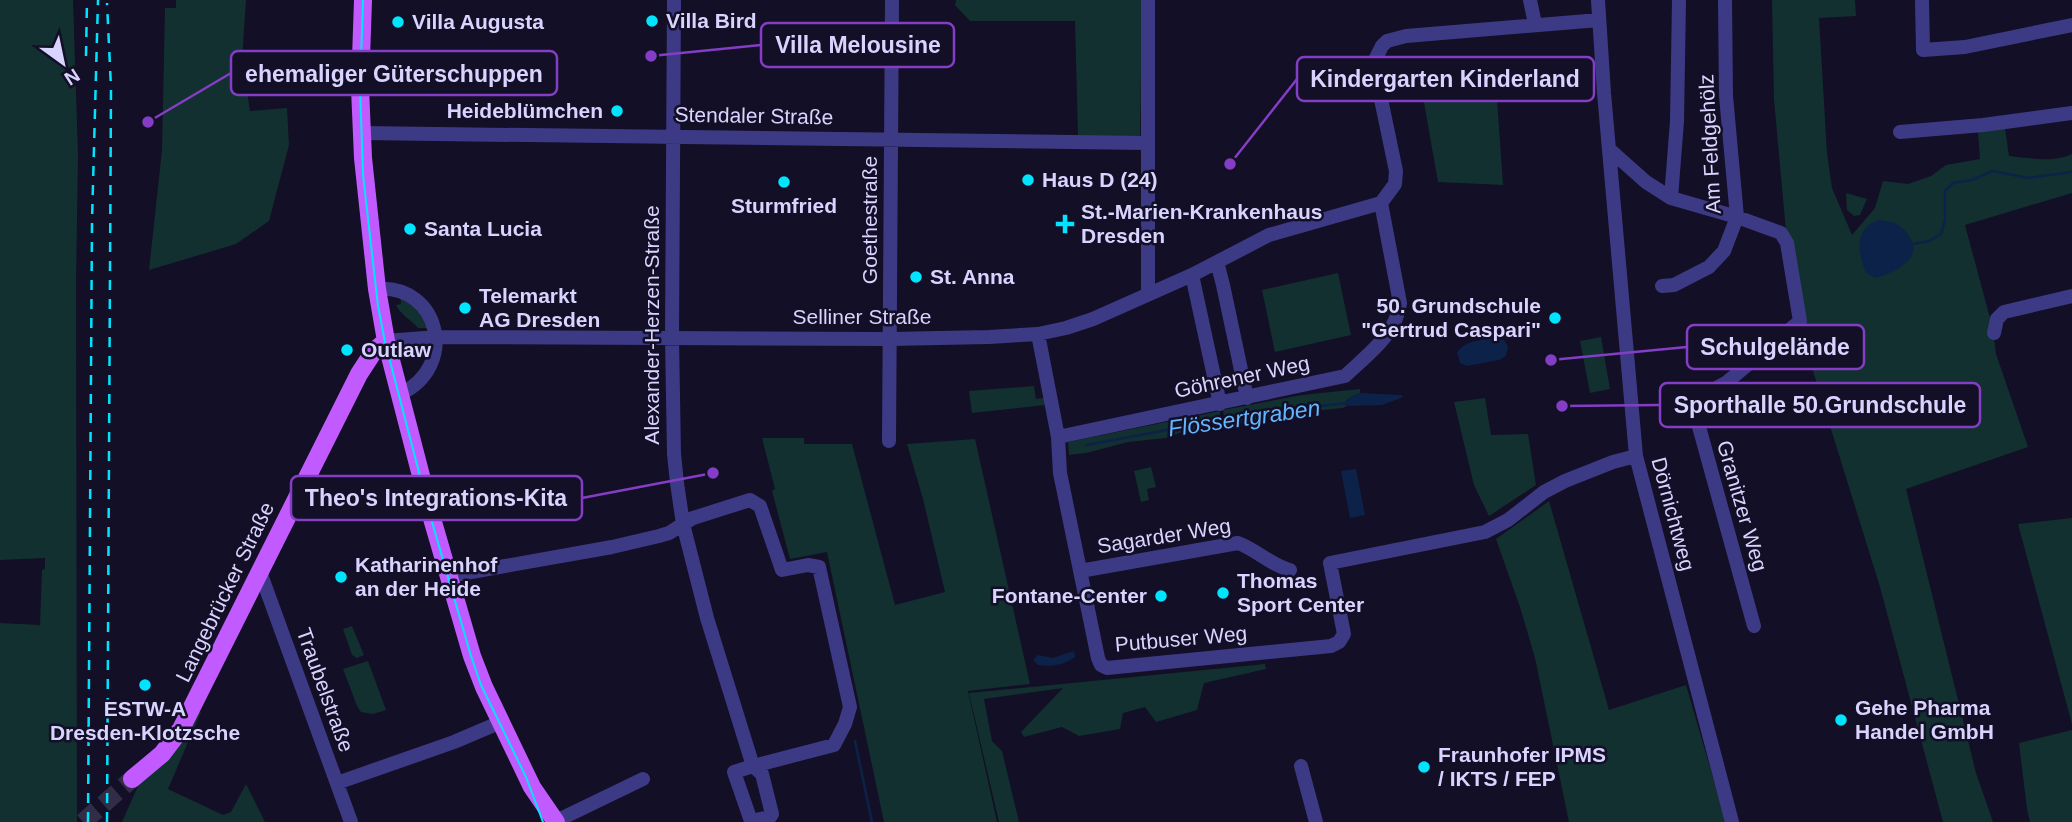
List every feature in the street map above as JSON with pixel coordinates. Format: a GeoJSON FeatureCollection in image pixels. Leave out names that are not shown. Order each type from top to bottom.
{"type":"FeatureCollection","features":[{"type":"Feature","properties":{"kind":"main road"},"geometry":{"type":"LineString","coordinates":[[363,0],[360,88],[362,133],[377,289],[386,341],[472,656],[500,722],[533,787],[556,821]]}},
{"type":"Feature","properties":{"kind":"main road","name":"Langebrücker Straße"},"geometry":{"type":"LineString","coordinates":[[132,779],[162,754],[181,729],[359,374],[374,351],[386,341]]}},
{"type":"Feature","properties":{"kind":"main road"},"geometry":{"type":"LineString","coordinates":[[359,374],[379,369],[394,374]]}},
{"type":"Feature","properties":{"kind":"street","name":"Alexander-Herzen-Straße"},"geometry":{"type":"LineString","coordinates":[[674,0],[672,338],[674,454],[683,524],[708,618],[753,766],[834,746],[850,707],[819,567],[808,565],[782,570],[760,506],[755,502],[747,501],[683,524]]}},
{"type":"Feature","properties":{"kind":"street","name":"Goethestraße"},"geometry":{"type":"LineString","coordinates":[[889,441],[892,0]]}},
{"type":"Feature","properties":{"kind":"street"},"geometry":{"type":"LineString","coordinates":[[1148,0],[1148,294]]}},
{"type":"Feature","properties":{"kind":"street"},"geometry":{"type":"LineString","coordinates":[[1530,0],[1535,24]]}},
{"type":"Feature","properties":{"kind":"street","name":"Dörnichtweg"},"geometry":{"type":"LineString","coordinates":[[1598,0],[1636,456],[1732,822]]}},
{"type":"Feature","properties":{"kind":"street"},"geometry":{"type":"LineString","coordinates":[[1671,198],[1677,121],[1679,0]]}},
{"type":"Feature","properties":{"kind":"street","name":"Am Feldgehölz"},"geometry":{"type":"LineString","coordinates":[[1662,286],[1674,285],[1709,267],[1724,251],[1737,217],[1726,96],[1725,0]]}},
{"type":"Feature","properties":{"kind":"street"},"geometry":{"type":"LineString","coordinates":[[1922,0],[1923,50],[1983,44],[2072,25]]}},
{"type":"Feature","properties":{"kind":"street"},"geometry":{"type":"LineString","coordinates":[[1381,204],[1395,184],[1396,171],[1377,80],[1375,60],[1382,46],[1394,38],[1406,36],[1599,20]]}},
{"type":"Feature","properties":{"kind":"street"},"geometry":{"type":"LineString","coordinates":[[1900,132],[1983,125],[2072,113]]}},
{"type":"Feature","properties":{"kind":"street","name":"Stendaler Straße"},"geometry":{"type":"LineString","coordinates":[[362,133],[1147,143]]}},
{"type":"Feature","properties":{"kind":"street","name":"Granitzer Weg"},"geometry":{"type":"LineString","coordinates":[[1610,150],[1646,182],[1671,198],[1781,233],[1787,243],[1800,321],[1727,383],[1702,396],[1693,405],[1754,626]]}},
{"type":"Feature","properties":{"kind":"street","name":"Selliner Straße"},"geometry":{"type":"LineString","coordinates":[[434,337],[890,339],[1038,334],[1093,319],[1192,275],[1276,233],[1381,204]]}},
{"type":"Feature","properties":{"kind":"street","name":"Göhrener Weg"},"geometry":{"type":"LineString","coordinates":[[1058,437],[1345,376],[1392,327],[1398,317],[1400,303],[1381,204]]}},
{"type":"Feature","properties":{"kind":"street"},"geometry":{"type":"LineString","coordinates":[[1217,262],[1247,398]]}},
{"type":"Feature","properties":{"kind":"street"},"geometry":{"type":"LineString","coordinates":[[1192,275],[1220,404]]}},
{"type":"Feature","properties":{"kind":"street"},"geometry":{"type":"LineString","coordinates":[[377,289],[397,290],[413,299],[430,319],[434,337],[435,353],[428,370],[418,382],[400,394]]}},
{"type":"Feature","properties":{"kind":"street"},"geometry":{"type":"LineString","coordinates":[[1994,333],[1997,319],[2004,312],[2072,296]]}},
{"type":"Feature","properties":{"kind":"street"},"geometry":{"type":"LineString","coordinates":[[1038,334],[1058,437]]}},
{"type":"Feature","properties":{"kind":"street"},"geometry":{"type":"LineString","coordinates":[[386,341],[434,337]]}},
{"type":"Feature","properties":{"kind":"street","name":"Putbuser Weg"},"geometry":{"type":"LineString","coordinates":[[1058,437],[1060,473],[1098,659],[1101,665],[1107,667],[1331,646],[1339,642],[1344,634],[1330,564],[1485,532],[1508,520],[1544,492],[1565,481],[1636,456]]}},
{"type":"Feature","properties":{"kind":"street"},"geometry":{"type":"LineString","coordinates":[[449,576],[612,547],[669,533],[683,524]]}},
{"type":"Feature","properties":{"kind":"street","name":"Sagarder Weg"},"geometry":{"type":"LineString","coordinates":[[1080,571],[1238,543],[1283,569],[1290,570]]}},
{"type":"Feature","properties":{"kind":"street","name":"Traubelstraße"},"geometry":{"type":"LineString","coordinates":[[260,572],[351,822]]}},
{"type":"Feature","properties":{"kind":"street"},"geometry":{"type":"LineString","coordinates":[[337,783],[454,742],[500,722]]}},
{"type":"Feature","properties":{"kind":"street"},"geometry":{"type":"LineString","coordinates":[[1301,766],[1315,822]]}},
{"type":"Feature","properties":{"kind":"street"},"geometry":{"type":"LineString","coordinates":[[556,821],[643,779]]}},
{"type":"Feature","properties":{"kind":"green space"},"geometry":{"type":"Polygon","coordinates":[[[0,0],[73,0],[78,155],[77,822],[0,822],[0,623],[40,625],[45,558],[0,560],[0,0]]]}},
{"type":"Feature","properties":{"kind":"green space"},"geometry":{"type":"Polygon","coordinates":[[[176,0],[246,0],[242,60],[250,111],[287,108],[289,145],[269,221],[236,244],[149,270],[162,150],[165,8],[176,8],[176,0]]]}},
{"type":"Feature","properties":{"kind":"green space"},"geometry":{"type":"Polygon","coordinates":[[[956,0],[1142,0],[1140,137],[1078,136],[1075,21],[970,21],[955,5],[956,0]]]}},
{"type":"Feature","properties":{"kind":"green space"},"geometry":{"type":"Polygon","coordinates":[[[1772,0],[1855,0],[1856,16],[1819,18],[1827,153],[1832,188],[1852,235],[1875,208],[1883,181],[1908,184],[1931,176],[1946,165],[1980,159],[1978,132],[2005,128],[2009,156],[2049,159],[2072,154],[2072,193],[1965,225],[1993,329],[1996,354],[2028,447],[1906,489],[1976,773],[1993,822],[1943,822],[1880,587],[1800,329],[1786,231],[1774,100],[1772,0]]]}},
{"type":"Feature","properties":{"kind":"green space"},"geometry":{"type":"Polygon","coordinates":[[[1495,70],[1503,185],[1438,182],[1420,80],[1495,70]]]}},
{"type":"Feature","properties":{"kind":"green space"},"geometry":{"type":"Polygon","coordinates":[[[1846,193],[1867,199],[1860,215],[1854,216],[1847,210],[1846,193]]]}},
{"type":"Feature","properties":{"kind":"green space"},"geometry":{"type":"Polygon","coordinates":[[[1338,273],[1351,335],[1275,352],[1262,290],[1338,273]]]}},
{"type":"Feature","properties":{"kind":"green space"},"geometry":{"type":"Polygon","coordinates":[[[400,295],[410,299],[432,328],[418,328],[403,314],[396,305],[401,304],[400,295]]]}},
{"type":"Feature","properties":{"kind":"green space"},"geometry":{"type":"Polygon","coordinates":[[[1601,337],[1610,389],[1590,393],[1580,341],[1601,337]]]}},
{"type":"Feature","properties":{"kind":"green space"},"geometry":{"type":"Polygon","coordinates":[[[1034,386],[1036,399],[1044,398],[1045,405],[972,413],[969,391],[1034,386]]]}},
{"type":"Feature","properties":{"kind":"green space"},"geometry":{"type":"Polygon","coordinates":[[[1360,389],[1360,393],[1344,403],[1347,406],[1343,408],[1281,414],[1225,428],[1225,423],[1278,411],[1266,409],[1224,416],[1223,410],[1302,395],[1360,389]]]}},
{"type":"Feature","properties":{"kind":"green space"},"geometry":{"type":"Polygon","coordinates":[[[1485,398],[1491,435],[1528,434],[1536,485],[1489,516],[1474,485],[1454,402],[1485,398]]]}},
{"type":"Feature","properties":{"kind":"green space"},"geometry":{"type":"Polygon","coordinates":[[[1220,411],[1220,417],[1214,418],[1221,428],[1182,432],[1166,438],[1128,442],[1069,455],[1068,442],[1220,411]]]}},
{"type":"Feature","properties":{"kind":"green space"},"geometry":{"type":"Polygon","coordinates":[[[762,438],[804,438],[804,444],[852,444],[895,605],[945,592],[907,444],[975,439],[1030,684],[968,691],[997,822],[884,822],[827,552],[790,559],[772,491],[775,489],[762,438]]]}},
{"type":"Feature","properties":{"kind":"green space"},"geometry":{"type":"Polygon","coordinates":[[[1151,467],[1156,487],[1147,489],[1149,500],[1141,502],[1134,471],[1151,467]]]}},
{"type":"Feature","properties":{"kind":"green space"},"geometry":{"type":"Polygon","coordinates":[[[1549,501],[1609,710],[1686,685],[1726,822],[1569,822],[1535,658],[1496,539],[1549,501]]]}},
{"type":"Feature","properties":{"kind":"green space"},"geometry":{"type":"Polygon","coordinates":[[[2072,518],[2072,724],[2018,524],[2072,518]]]}},
{"type":"Feature","properties":{"kind":"green space"},"geometry":{"type":"Polygon","coordinates":[[[352,626],[364,655],[357,658],[352,655],[343,629],[352,626]]]}},
{"type":"Feature","properties":{"kind":"green space"},"geometry":{"type":"Polygon","coordinates":[[[368,661],[386,710],[373,714],[361,712],[357,706],[343,669],[368,661]]]}},
{"type":"Feature","properties":{"kind":"green space"},"geometry":{"type":"Polygon","coordinates":[[[1265,664],[1266,669],[1204,683],[1197,710],[1156,722],[1145,707],[1123,713],[1120,729],[1079,736],[1062,727],[1024,737],[1021,732],[1063,688],[984,699],[992,741],[1002,751],[1019,822],[999,822],[969,693],[1265,664]]]}},
{"type":"Feature","properties":{"kind":"green space"},"geometry":{"type":"Polygon","coordinates":[[[192,711],[201,712],[168,789],[223,815],[231,812],[246,784],[265,822],[122,822],[138,786],[192,711]]]}},
{"type":"Feature","properties":{"kind":"green space"},"geometry":{"type":"Polygon","coordinates":[[[2072,730],[2072,822],[2030,822],[2019,743],[2072,730]]]}},
{"type":"Feature","properties":{"kind":"water"},"geometry":{"type":"Polygon","coordinates":[[[1878,220],[1894,223],[1903,229],[1910,238],[1913,249],[1910,259],[1903,265],[1876,278],[1866,273],[1860,242],[1864,230],[1878,220]]]}},
{"type":"Feature","properties":{"kind":"water"},"geometry":{"type":"Polygon","coordinates":[[[1495,338],[1504,340],[1508,346],[1506,356],[1499,360],[1467,366],[1460,363],[1457,352],[1465,345],[1495,338]]]}},
{"type":"Feature","properties":{"kind":"water"},"geometry":{"type":"Polygon","coordinates":[[[1360,393],[1403,396],[1382,405],[1344,404],[1360,393]]]}},
{"type":"Feature","properties":{"kind":"water"},"geometry":{"type":"Polygon","coordinates":[[[1267,409],[1280,411],[1216,423],[1213,418],[1267,409]]]}},
{"type":"Feature","properties":{"kind":"water"},"geometry":{"type":"Polygon","coordinates":[[[1356,469],[1365,515],[1350,518],[1341,471],[1356,469]]]}},
{"type":"Feature","properties":{"kind":"water"},"geometry":{"type":"Polygon","coordinates":[[[1074,651],[1075,657],[1058,665],[1038,665],[1033,660],[1038,655],[1053,658],[1074,651]]]}},
{"type":"Feature","properties":{"kind":"waterway","name":"Flössertgraben"},"geometry":{"type":"LineString","coordinates":[[1913,244],[1929,241],[1941,234],[1945,220],[1945,191],[1953,183],[1972,180],[1992,171],[2029,178],[2072,172]]}},
{"type":"Feature","properties":{"kind":"waterway","name":"Flössertgraben"},"geometry":{"type":"LineString","coordinates":[[1277,411],[1347,403]]}},
{"type":"Feature","properties":{"kind":"waterway","name":"Flössertgraben"},"geometry":{"type":"LineString","coordinates":[[1087,445],[1215,421]]}},
{"type":"Feature","properties":{"kind":"waterway","name":"Flössertgraben"},"geometry":{"type":"LineString","coordinates":[[855,741],[872,822]]}},
{"type":"Feature","properties":{"kind":"tunnel"},"geometry":{"type":"LineString","coordinates":[[83,822],[132,779]]}},
{"type":"Feature","properties":{"kind":"tram line"},"geometry":{"type":"LineString","coordinates":[[363,0],[360,88],[363,175],[378,306],[385,342],[432,522],[471,656],[481,685],[526,777],[543,822]]}},
{"type":"Feature","properties":{"kind":"railway"},"geometry":{"type":"LineString","coordinates":[[86,56],[87,0]]}},
{"type":"Feature","properties":{"kind":"railway"},"geometry":{"type":"LineString","coordinates":[[88,822],[92,221],[98,0]]}},
{"type":"Feature","properties":{"kind":"railway"},"geometry":{"type":"LineString","coordinates":[[107,3],[111,88],[107,822]]}},
{"type":"Feature","properties":{"kind":"place","name":"Villa Bird"},"geometry":{"type":"Point","coordinates":[652,21]}},
{"type":"Feature","properties":{"kind":"place","name":"Villa Augusta"},"geometry":{"type":"Point","coordinates":[398,22]}},
{"type":"Feature","properties":{"kind":"place","name":"Villa Melousine"},"geometry":{"type":"Point","coordinates":[651,56]}},
{"type":"Feature","properties":{"kind":"place","name":"Heideblümchen"},"geometry":{"type":"Point","coordinates":[617,111]}},
{"type":"Feature","properties":{"kind":"place","name":"ehemaliger Güterschuppen"},"geometry":{"type":"Point","coordinates":[148,122]}},
{"type":"Feature","properties":{"kind":"place","name":"Kindergarten Kinderland"},"geometry":{"type":"Point","coordinates":[1230,164]}},
{"type":"Feature","properties":{"kind":"place","name":"Haus D (24)"},"geometry":{"type":"Point","coordinates":[1028,180]}},
{"type":"Feature","properties":{"kind":"place","name":"Sturmfried"},"geometry":{"type":"Point","coordinates":[784,182]}},
{"type":"Feature","properties":{"kind":"place","name":"St.-Marien-Krankenhaus Dresden"},"geometry":{"type":"Point","coordinates":[1065,224]}},
{"type":"Feature","properties":{"kind":"place","name":"Santa Lucia"},"geometry":{"type":"Point","coordinates":[410,229]}},
{"type":"Feature","properties":{"kind":"place","name":"St. Anna"},"geometry":{"type":"Point","coordinates":[916,277]}},
{"type":"Feature","properties":{"kind":"place","name":"Telemarkt AG Dresden"},"geometry":{"type":"Point","coordinates":[465,308]}},
{"type":"Feature","properties":{"kind":"place","name":"50. Grundschule \"Gertrud Caspari\""},"geometry":{"type":"Point","coordinates":[1555,318]}},
{"type":"Feature","properties":{"kind":"place","name":"Outlaw"},"geometry":{"type":"Point","coordinates":[347,350]}},
{"type":"Feature","properties":{"kind":"place","name":"Schulgelände"},"geometry":{"type":"Point","coordinates":[1551,360]}},
{"type":"Feature","properties":{"kind":"place","name":"Sporthalle 50.Grundschule"},"geometry":{"type":"Point","coordinates":[1562,406]}},
{"type":"Feature","properties":{"kind":"place","name":"Theo's Integrations-Kita"},"geometry":{"type":"Point","coordinates":[713,473]}},
{"type":"Feature","properties":{"kind":"place","name":"Katharinenhof an der Heide"},"geometry":{"type":"Point","coordinates":[341,577]}},
{"type":"Feature","properties":{"kind":"place","name":"Thomas Sport Center"},"geometry":{"type":"Point","coordinates":[1223,593]}},
{"type":"Feature","properties":{"kind":"place","name":"Fontane-Center"},"geometry":{"type":"Point","coordinates":[1161,596]}},
{"type":"Feature","properties":{"kind":"place","name":"ESTW-A Dresden-Klotzsche"},"geometry":{"type":"Point","coordinates":[145,685]}},
{"type":"Feature","properties":{"kind":"place","name":"Gehe Pharma Handel GmbH"},"geometry":{"type":"Point","coordinates":[1841,720]}},
{"type":"Feature","properties":{"kind":"place","name":"Fraunhofer IPMS / IKTS / FEP"},"geometry":{"type":"Point","coordinates":[1424,767]}}]}
